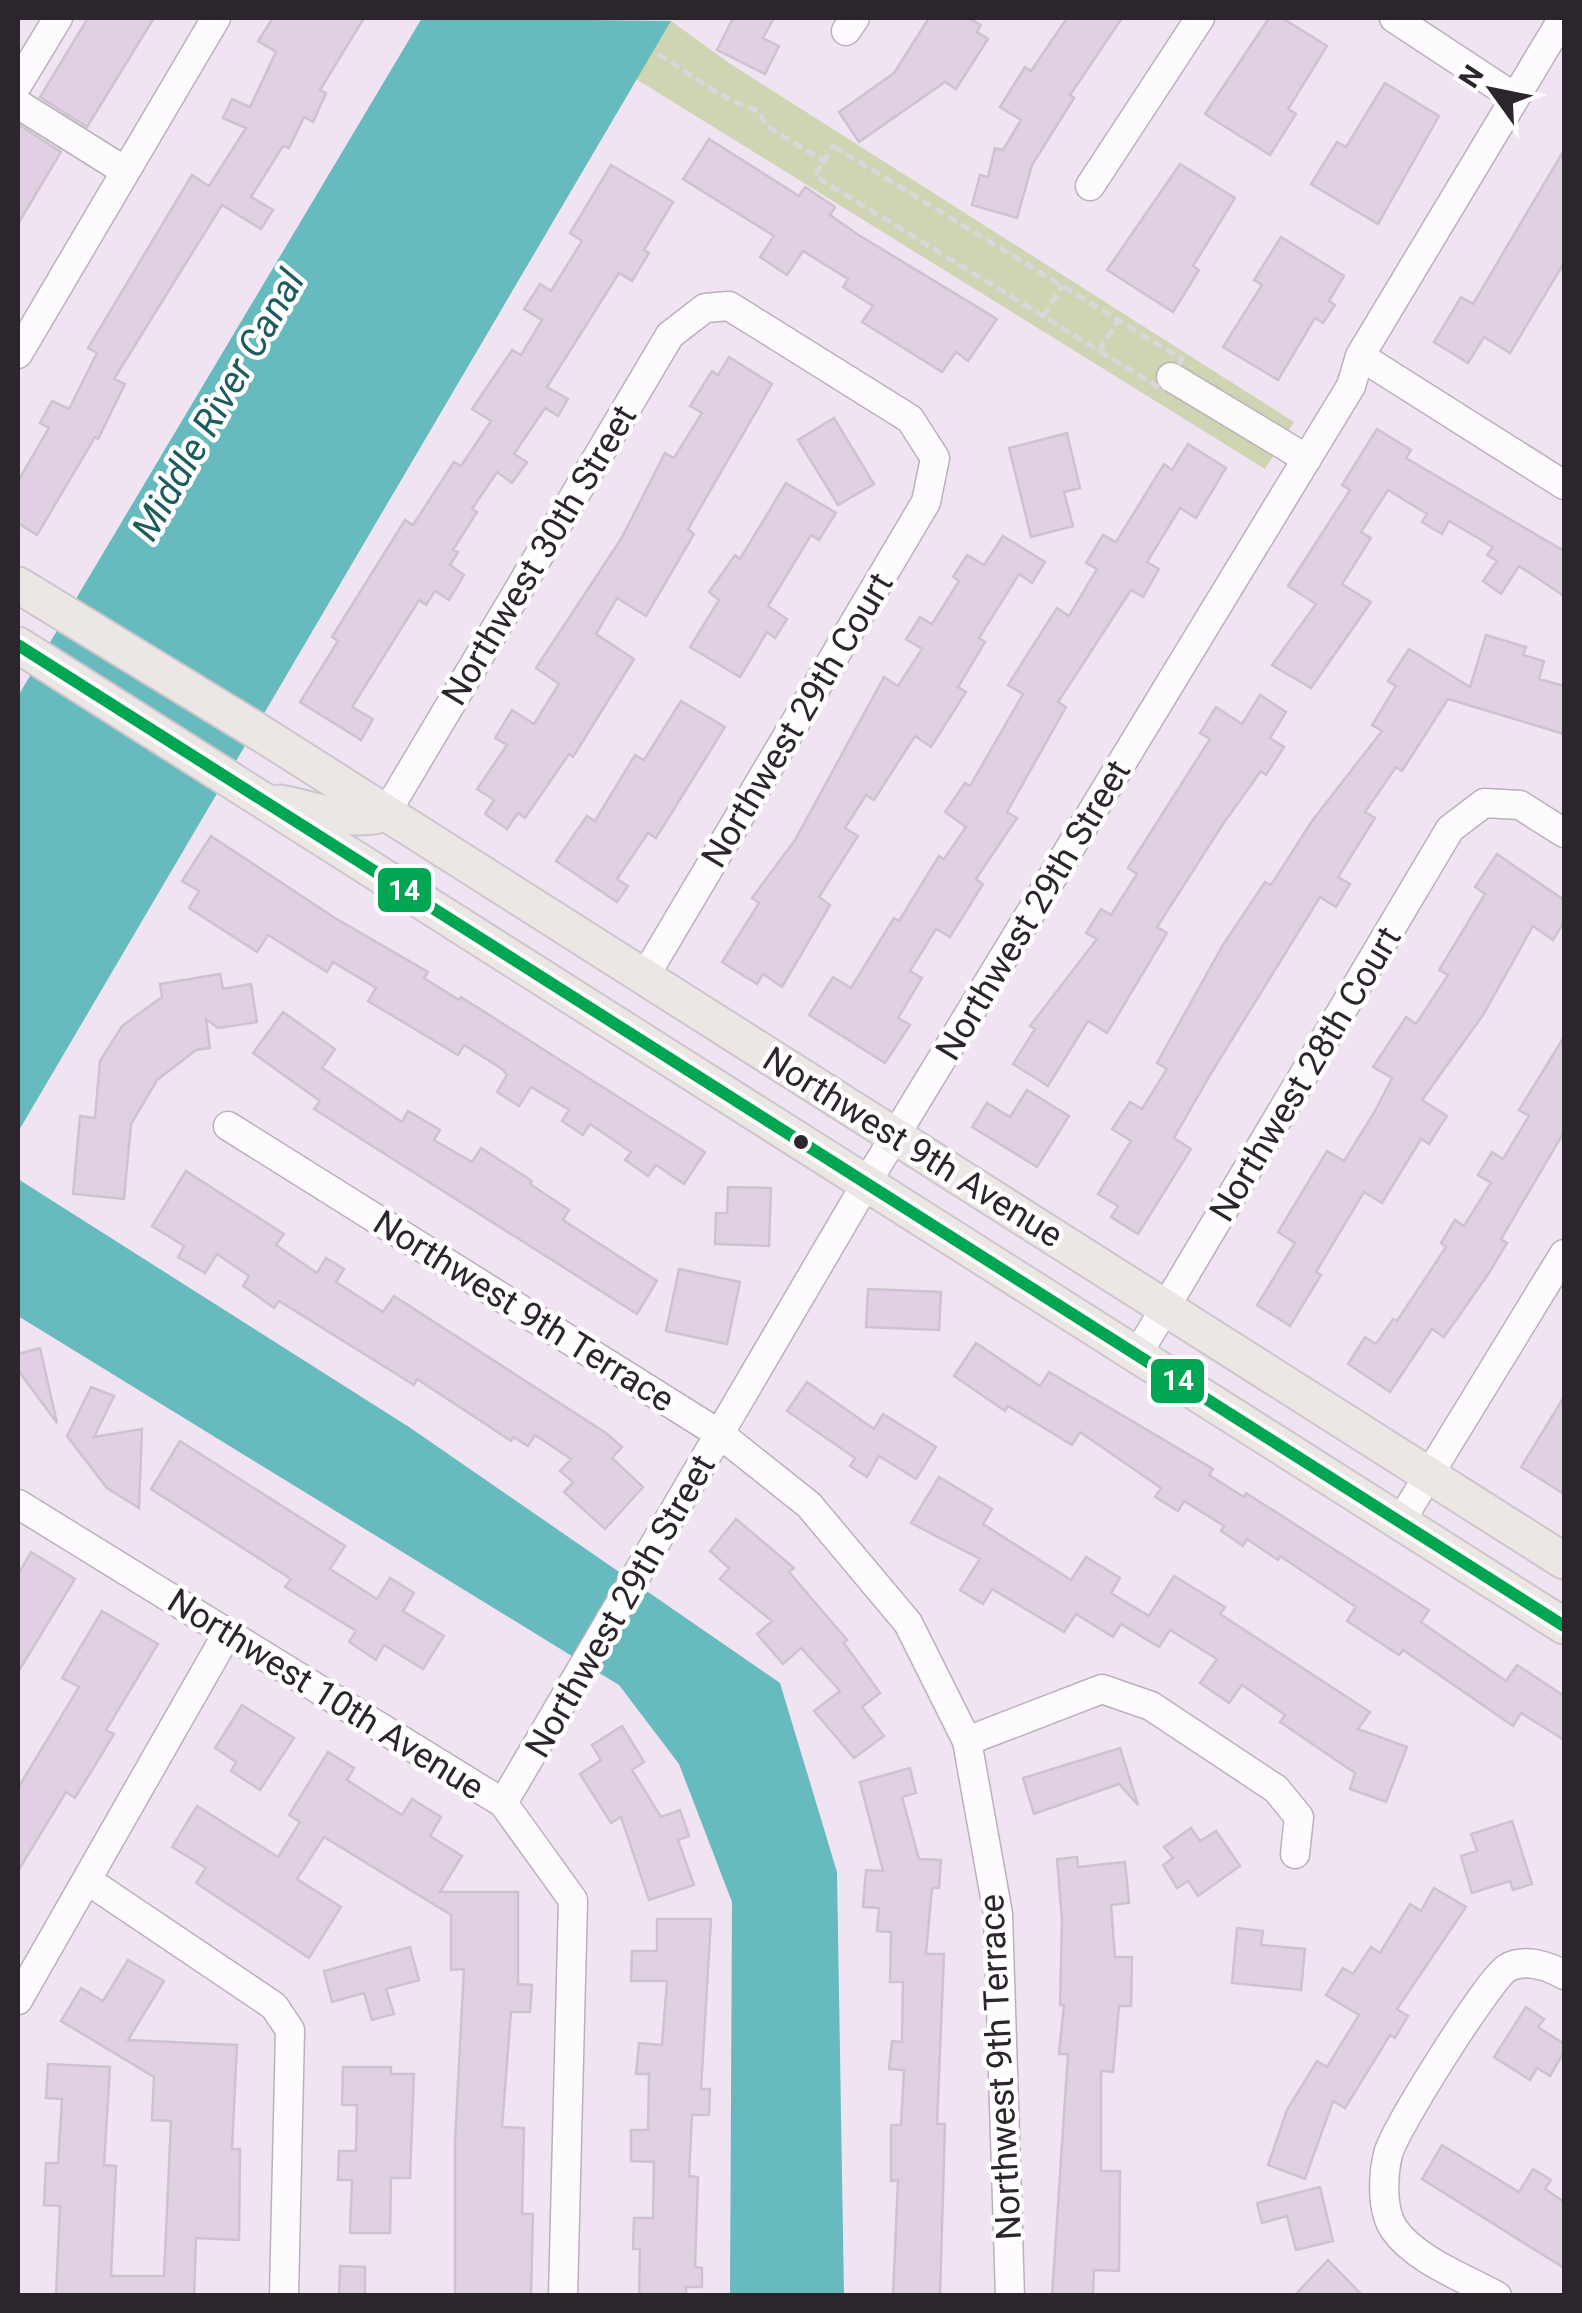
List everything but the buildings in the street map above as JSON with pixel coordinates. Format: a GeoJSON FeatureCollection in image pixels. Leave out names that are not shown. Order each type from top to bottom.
{"type":"FeatureCollection","features":[{"type":"Feature","properties":{"kind":"main road","name":"Northwest 9th Avenue"},"geometry":{"type":"LineString","coordinates":[[18,585],[262,734],[1564,1561]]}},
{"type":"Feature","properties":{"kind":"main road","name":"Northwest 9th Avenue"},"geometry":{"type":"LineString","coordinates":[[20,647],[1564,1626]]}},
{"type":"Feature","properties":{"kind":"main road"},"geometry":{"type":"LineString","coordinates":[[244,790],[346,818],[365,820],[386,813]]}},
{"type":"Feature","properties":{"kind":"street"},"geometry":{"type":"LineString","coordinates":[[18,84],[58,18]]}},
{"type":"Feature","properties":{"kind":"street"},"geometry":{"type":"LineString","coordinates":[[18,354],[216,18]]}},
{"type":"Feature","properties":{"kind":"street"},"geometry":{"type":"LineString","coordinates":[[1090,186],[1200,18]]}},
{"type":"Feature","properties":{"kind":"street"},"geometry":{"type":"LineString","coordinates":[[1394,18],[1514,97]]}},
{"type":"Feature","properties":{"kind":"street","name":"Northwest 29th Street"},"geometry":{"type":"LineString","coordinates":[[504,1803],[895,1136],[1351,386],[1360,356],[1563,18]]}},
{"type":"Feature","properties":{"kind":"street"},"geometry":{"type":"LineString","coordinates":[[18,104],[126,171]]}},
{"type":"Feature","properties":{"kind":"street","name":"Northwest 29th Court"},"geometry":{"type":"LineString","coordinates":[[645,976],[926,502],[935,458],[910,419],[729,306],[705,308]]}},
{"type":"Feature","properties":{"kind":"street","name":"Northwest 30th Street"},"geometry":{"type":"LineString","coordinates":[[386,813],[670,335],[705,308]]}},
{"type":"Feature","properties":{"kind":"street"},"geometry":{"type":"LineString","coordinates":[[1360,356],[1564,485]]}},
{"type":"Feature","properties":{"kind":"street"},"geometry":{"type":"LineString","coordinates":[[1172,377],[1307,460]]}},
{"type":"Feature","properties":{"kind":"street","name":"Northwest 28th Court"},"geometry":{"type":"LineString","coordinates":[[1137,1355],[1450,829],[1484,802],[1520,805],[1564,833]]}},
{"type":"Feature","properties":{"kind":"street","name":"Northwest 9th Terrace"},"geometry":{"type":"LineString","coordinates":[[228,1126],[721,1435],[809,1505],[908,1623],[967,1741],[998,1914],[1010,2296]]}},
{"type":"Feature","properties":{"kind":"street"},"geometry":{"type":"LineString","coordinates":[[1400,1522],[1564,1254]]}},
{"type":"Feature","properties":{"kind":"street","name":"Northwest 10th Avenue"},"geometry":{"type":"LineString","coordinates":[[18,1504],[504,1803],[573,1900],[563,2296]]}},
{"type":"Feature","properties":{"kind":"street"},"geometry":{"type":"LineString","coordinates":[[18,2000],[227,1634]]}},
{"type":"Feature","properties":{"kind":"street"},"geometry":{"type":"LineString","coordinates":[[967,1741],[1102,1689],[1151,1706],[1276,1789],[1299,1816],[1295,1854]]}},
{"type":"Feature","properties":{"kind":"street"},"geometry":{"type":"LineString","coordinates":[[87,1880],[274,2006],[290,2030],[284,2296]]}},
{"type":"Feature","properties":{"kind":"street"},"geometry":{"type":"LineString","coordinates":[[1496,2296],[1420,2252],[1393,2228],[1384,2194],[1388,2152],[1485,1988],[1510,1966],[1546,1964],[1564,1976]]}},
{"type":"Feature","properties":{"kind":"path"},"geometry":{"type":"LineString","coordinates":[[658,54],[714,88],[724,100],[759,111],[766,126],[824,160]]}},
{"type":"Feature","properties":{"kind":"path"},"geometry":{"type":"LineString","coordinates":[[833,146],[1182,359],[1172,377],[1163,390],[815,176],[824,160],[833,146]]}},
{"type":"Feature","properties":{"kind":"path"},"geometry":{"type":"LineString","coordinates":[[1043,316],[1062,286]]}},
{"type":"Feature","properties":{"kind":"path"},"geometry":{"type":"LineString","coordinates":[[1099,351],[1118,320]]}},
{"type":"Feature","properties":{"kind":"green space"},"geometry":{"type":"Polygon","coordinates":[[[671,21],[729,63],[1294,422],[1265,469],[636,79],[671,21]]]}},
{"type":"Feature","properties":{"kind":"water","name":"Middle River Canal"},"geometry":{"type":"Polygon","coordinates":[[[422,18],[671,21],[18,1132],[18,696],[422,18]]]}},
{"type":"Feature","properties":{"kind":"water"},"geometry":{"type":"Polygon","coordinates":[[[18,1179],[409,1427],[780,1683],[837,1872],[844,2295],[730,2295],[732,1902],[679,1764],[619,1685],[18,1316],[18,1179]]]}},
{"type":"Feature","properties":{"kind":"transit line","name":"14"},"geometry":{"type":"LineString","coordinates":[[18,645],[1564,1626]]}}]}
